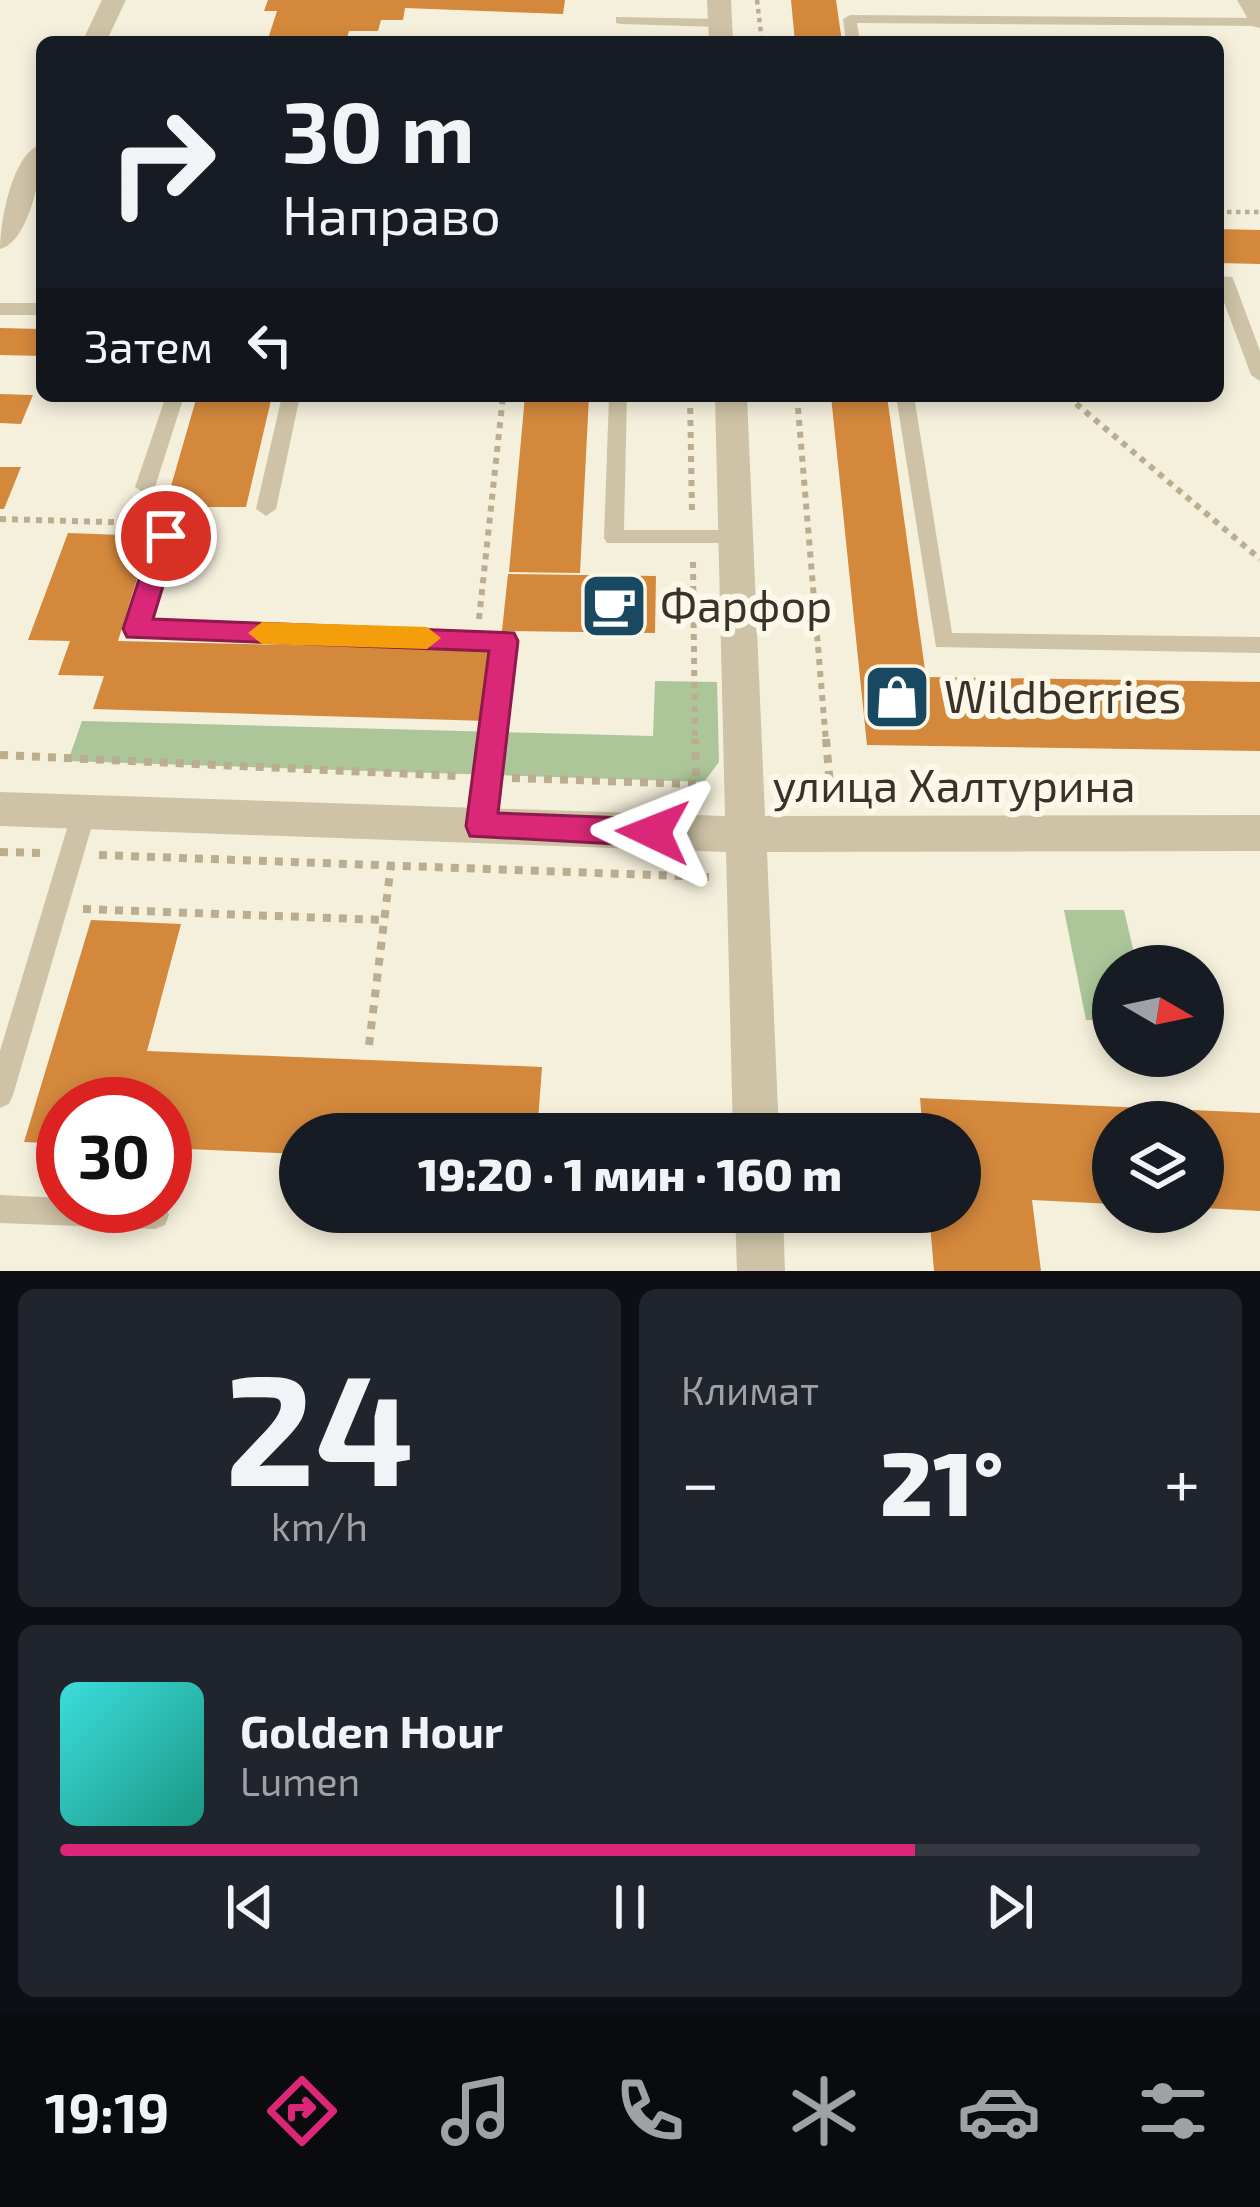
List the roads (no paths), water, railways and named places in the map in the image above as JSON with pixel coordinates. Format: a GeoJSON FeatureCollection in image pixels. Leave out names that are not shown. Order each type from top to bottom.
{"type":"FeatureCollection","features":[{"type":"Feature","properties":{"kind":"street"},"geometry":{"type":"LineString","coordinates":[[97,36],[114,0]]}},
{"type":"Feature","properties":{"kind":"street"},"geometry":{"type":"LineString","coordinates":[[1249,0],[1260,21]]}},
{"type":"Feature","properties":{"kind":"street"},"geometry":{"type":"LineString","coordinates":[[0,240],[36,168]]}},
{"type":"Feature","properties":{"kind":"street"},"geometry":{"type":"LineString","coordinates":[[731,402],[755,1113]]}},
{"type":"Feature","properties":{"kind":"street","name":"улица Халтурина"},"geometry":{"type":"LineString","coordinates":[[0,809],[748,835],[1260,833]]}},
{"type":"Feature","properties":{"kind":"street"},"geometry":{"type":"LineString","coordinates":[[759,1233],[760,1271]]}},
{"type":"Feature","properties":{"kind":"lane"},"geometry":{"type":"LineString","coordinates":[[852,36],[850,19],[1260,21]]}},
{"type":"Feature","properties":{"kind":"lane"},"geometry":{"type":"LineString","coordinates":[[621,20],[720,22]]}},
{"type":"Feature","properties":{"kind":"lane"},"geometry":{"type":"LineString","coordinates":[[1224,281],[1260,375]]}},
{"type":"Feature","properties":{"kind":"lane"},"geometry":{"type":"LineString","coordinates":[[0,309],[36,310]]}},
{"type":"Feature","properties":{"kind":"lane"},"geometry":{"type":"LineString","coordinates":[[145,488],[173,402]]}},
{"type":"Feature","properties":{"kind":"lane"},"geometry":{"type":"LineString","coordinates":[[266,509],[291,402]]}},
{"type":"Feature","properties":{"kind":"lane"},"geometry":{"type":"LineString","coordinates":[[618,402],[614,538],[735,538]]}},
{"type":"Feature","properties":{"kind":"lane"},"geometry":{"type":"LineString","coordinates":[[906,402],[943,641],[1260,645]]}},
{"type":"Feature","properties":{"kind":"lane"},"geometry":{"type":"LineString","coordinates":[[166,536],[136,629],[504,641],[481,826]]}},
{"type":"Feature","properties":{"kind":"lane"},"geometry":{"type":"LineString","coordinates":[[0,1095],[84,812]]}},
{"type":"Feature","properties":{"kind":"lane"},"geometry":{"type":"LineString","coordinates":[[0,1208],[36,1210]]}},
{"type":"Feature","properties":{"kind":"place","name":"Фарфор"},"geometry":{"type":"Point","coordinates":[614,606]}},
{"type":"Feature","properties":{"kind":"place","name":"Wildberries"},"geometry":{"type":"Point","coordinates":[897,697]}}]}
